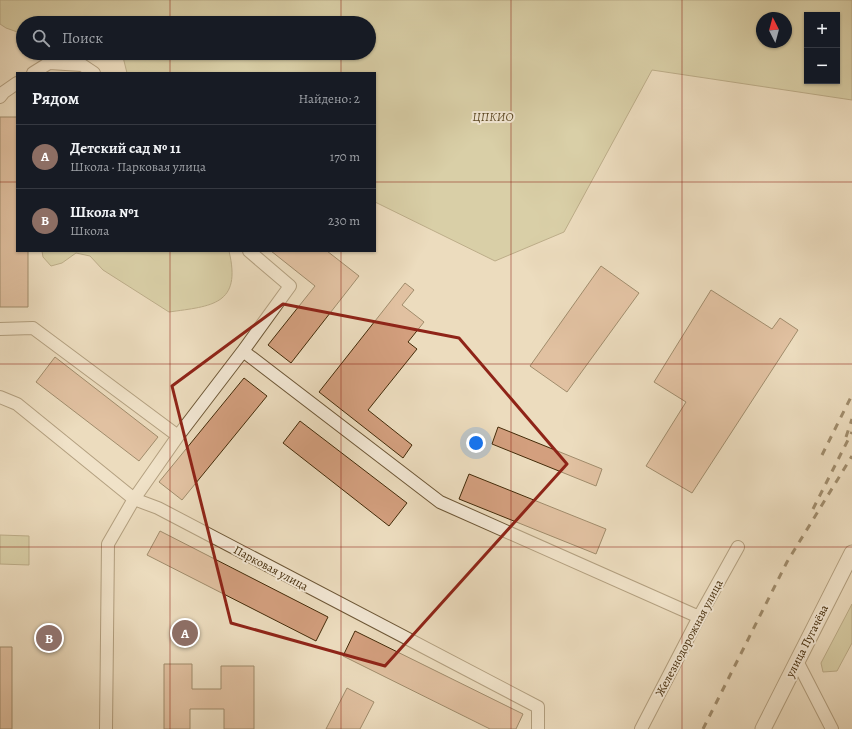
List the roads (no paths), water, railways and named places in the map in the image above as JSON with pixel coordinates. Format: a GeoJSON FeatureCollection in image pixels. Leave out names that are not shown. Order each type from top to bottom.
{"type":"FeatureCollection","features":[{"type":"Feature","properties":{"kind":"street"},"geometry":{"type":"LineString","coordinates":[[35,72],[49,63],[82,65],[92,72]]}},
{"type":"Feature","properties":{"kind":"street"},"geometry":{"type":"LineString","coordinates":[[0,97],[4,92],[16,84]]}},
{"type":"Feature","properties":{"kind":"street"},"geometry":{"type":"LineString","coordinates":[[106,729],[108,544],[134,499],[178,436],[290,286],[249,252]]}},
{"type":"Feature","properties":{"kind":"street"},"geometry":{"type":"LineString","coordinates":[[0,329],[32,328],[178,436]]}},
{"type":"Feature","properties":{"kind":"street"},"geometry":{"type":"LineString","coordinates":[[242,351],[440,502],[699,617]]}},
{"type":"Feature","properties":{"kind":"street","name":"Парковая улица"},"geometry":{"type":"LineString","coordinates":[[0,397],[17,404],[134,499],[158,508],[538,707],[538,729]]}},
{"type":"Feature","properties":{"kind":"street","name":"Железнодорожная улица"},"geometry":{"type":"LineString","coordinates":[[641,729],[699,617],[738,547]]}},
{"type":"Feature","properties":{"kind":"street","name":"улица Пугачёва"},"geometry":{"type":"LineString","coordinates":[[763,729],[852,553]]}},
{"type":"Feature","properties":{"kind":"street"},"geometry":{"type":"LineString","coordinates":[[797,661],[832,729]]}},
{"type":"Feature","properties":{"kind":"railway"},"geometry":{"type":"LineString","coordinates":[[822,455],[852,395]]}},
{"type":"Feature","properties":{"kind":"railway"},"geometry":{"type":"LineString","coordinates":[[846,437],[852,419]]}},
{"type":"Feature","properties":{"kind":"railway"},"geometry":{"type":"LineString","coordinates":[[813,509],[852,432]]}},
{"type":"Feature","properties":{"kind":"railway"},"geometry":{"type":"LineString","coordinates":[[703,729],[787,562],[852,456]]}},
{"type":"Feature","properties":{"kind":"place","name":"Детский сад № 11"},"geometry":{"type":"Point","coordinates":[185,633]}},
{"type":"Feature","properties":{"kind":"place","name":"Школа №1"},"geometry":{"type":"Point","coordinates":[49,638]}},
{"type":"Feature","properties":{"kind":"park label","name":"ЦПКИО"},"geometry":{"type":"Point","coordinates":[493,117]}}]}
